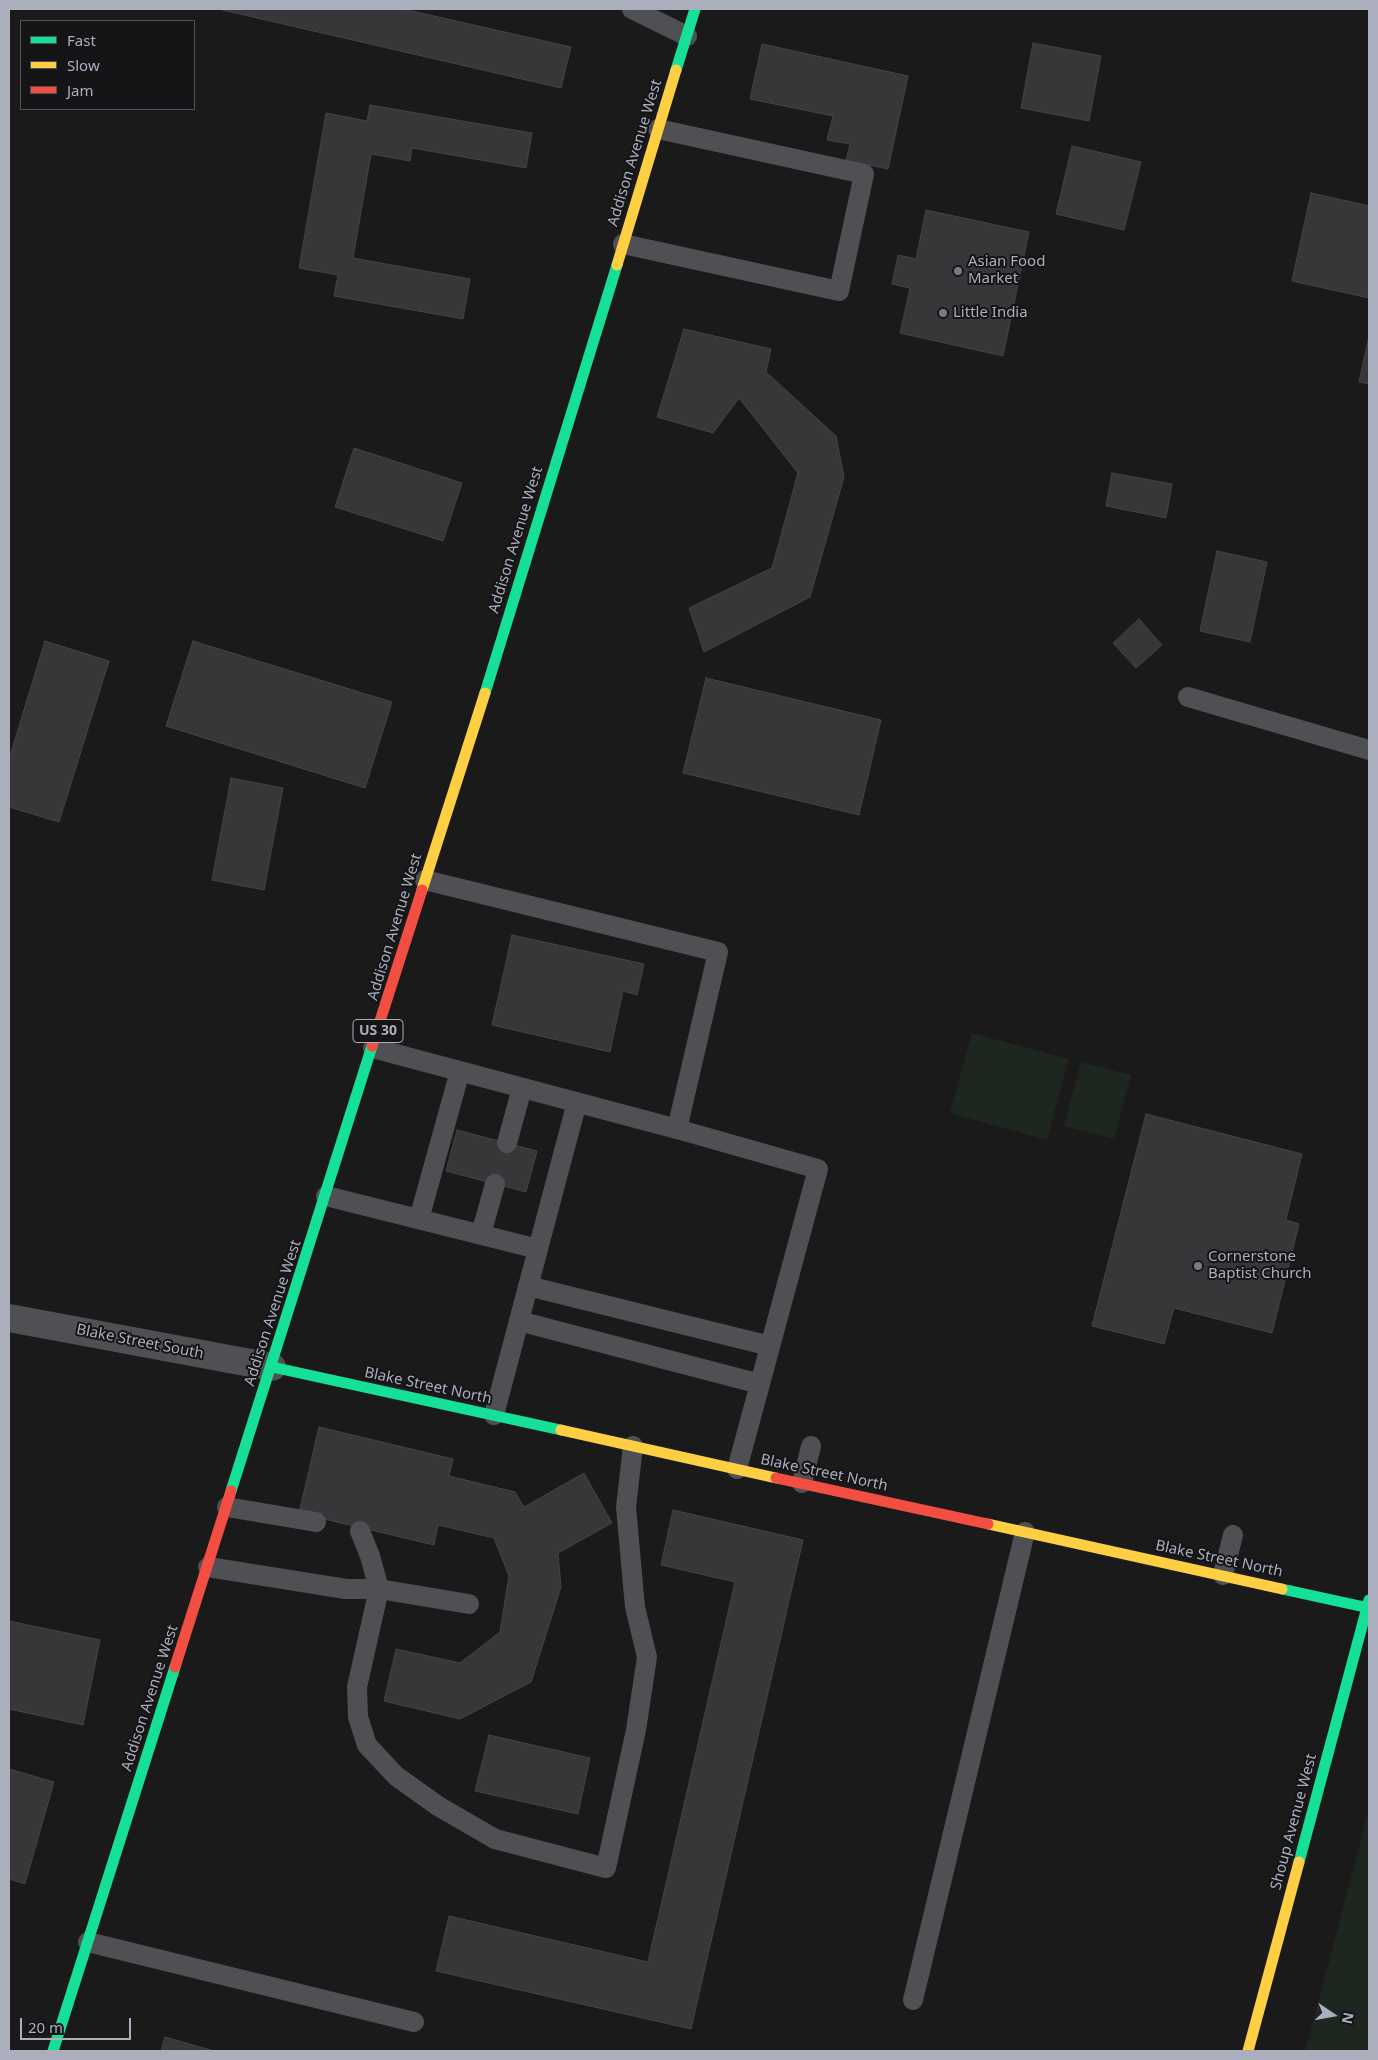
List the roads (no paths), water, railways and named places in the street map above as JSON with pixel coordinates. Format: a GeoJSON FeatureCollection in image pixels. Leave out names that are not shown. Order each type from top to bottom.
{"type":"FeatureCollection","features":[{"type":"Feature","properties":{"kind":"main road","name":"Addison Avenue West"},"geometry":{"type":"LineString","coordinates":[[53,2051],[272,1367],[521,578],[695,9]]}},
{"type":"Feature","properties":{"kind":"main road","name":"Blake Street North"},"geometry":{"type":"LineString","coordinates":[[272,1367],[1368,1605]]}},
{"type":"Feature","properties":{"kind":"main road","name":"Shoup Avenue West"},"geometry":{"type":"LineString","coordinates":[[1248,2051],[1368,1605]]}},
{"type":"Feature","properties":{"kind":"street","name":"Blake Street South"},"geometry":{"type":"LineString","coordinates":[[9,1318],[272,1367]]}},
{"type":"Feature","properties":{"kind":"lane"},"geometry":{"type":"LineString","coordinates":[[632,9],[687,36]]}},
{"type":"Feature","properties":{"kind":"lane"},"geometry":{"type":"LineString","coordinates":[[623,244],[839,291],[864,174],[658,129]]}},
{"type":"Feature","properties":{"kind":"lane"},"geometry":{"type":"LineString","coordinates":[[1188,697],[1369,750]]}},
{"type":"Feature","properties":{"kind":"lane"},"geometry":{"type":"LineString","coordinates":[[426,880],[718,952],[677,1129]]}},
{"type":"Feature","properties":{"kind":"lane"},"geometry":{"type":"LineString","coordinates":[[373,1048],[677,1129],[818,1169],[737,1469]]}},
{"type":"Feature","properties":{"kind":"lane"},"geometry":{"type":"LineString","coordinates":[[419,1219],[460,1071]]}},
{"type":"Feature","properties":{"kind":"lane"},"geometry":{"type":"LineString","coordinates":[[507,1142],[522,1088]]}},
{"type":"Feature","properties":{"kind":"lane"},"geometry":{"type":"LineString","coordinates":[[494,1416],[577,1102]]}},
{"type":"Feature","properties":{"kind":"lane"},"geometry":{"type":"LineString","coordinates":[[481,1234],[495,1184]]}},
{"type":"Feature","properties":{"kind":"lane"},"geometry":{"type":"LineString","coordinates":[[326,1196],[538,1249]]}},
{"type":"Feature","properties":{"kind":"lane"},"geometry":{"type":"LineString","coordinates":[[528,1286],[770,1346]]}},
{"type":"Feature","properties":{"kind":"lane"},"geometry":{"type":"LineString","coordinates":[[519,1320],[760,1384]]}},
{"type":"Feature","properties":{"kind":"lane"},"geometry":{"type":"LineString","coordinates":[[360,1532],[370,1556],[379,1589],[357,1687],[358,1717],[366,1745],[403,1781],[438,1806],[495,1839],[606,1868],[636,1730],[647,1657],[635,1607],[626,1507],[632,1446]]}},
{"type":"Feature","properties":{"kind":"lane"},"geometry":{"type":"LineString","coordinates":[[802,1483],[811,1446]]}},
{"type":"Feature","properties":{"kind":"lane"},"geometry":{"type":"LineString","coordinates":[[227,1507],[316,1522]]}},
{"type":"Feature","properties":{"kind":"lane"},"geometry":{"type":"LineString","coordinates":[[913,2000],[1025,1532]]}},
{"type":"Feature","properties":{"kind":"lane"},"geometry":{"type":"LineString","coordinates":[[1224,1575],[1232,1536]]}},
{"type":"Feature","properties":{"kind":"lane"},"geometry":{"type":"LineString","coordinates":[[208,1567],[346,1589],[379,1589],[469,1604]]}},
{"type":"Feature","properties":{"kind":"lane"},"geometry":{"type":"LineString","coordinates":[[88,1942],[414,2022]]}},
{"type":"Feature","properties":{"kind":"place","name":"Asian Food Market"},"geometry":{"type":"Point","coordinates":[958,271]}},
{"type":"Feature","properties":{"kind":"place","name":"Little India"},"geometry":{"type":"Point","coordinates":[943,313]}},
{"type":"Feature","properties":{"kind":"place","name":"Cornerstone Baptist Church"},"geometry":{"type":"Point","coordinates":[1198,1266]}}]}
